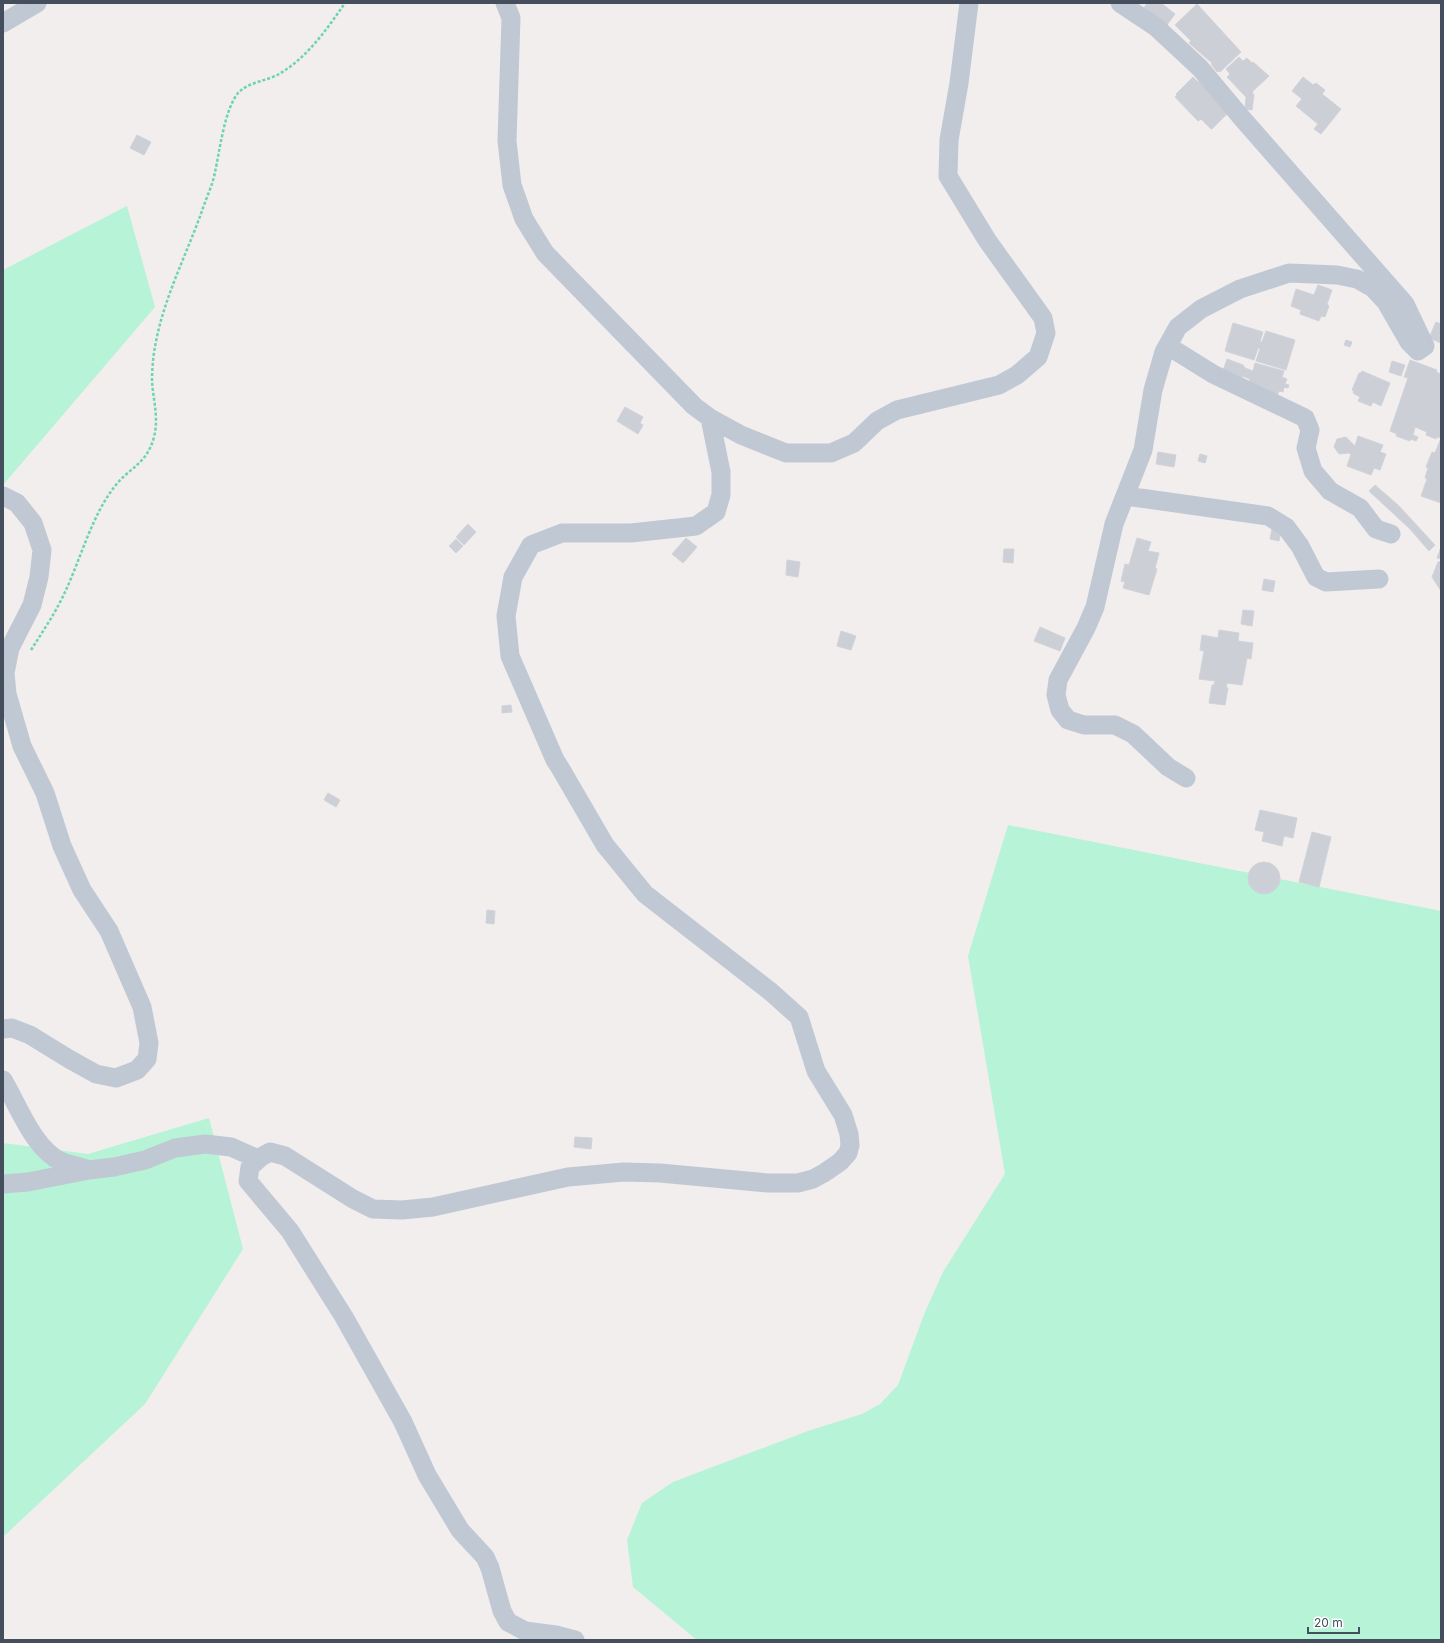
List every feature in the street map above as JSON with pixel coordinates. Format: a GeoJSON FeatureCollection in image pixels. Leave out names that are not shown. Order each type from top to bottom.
{"type":"FeatureCollection","features":[{"type":"Feature","properties":{"kind":"street"},"geometry":{"type":"LineString","coordinates":[[3,23],[37,3]]}},
{"type":"Feature","properties":{"kind":"street"},"geometry":{"type":"LineString","coordinates":[[505,3],[511,18],[507,141],[512,185],[524,219],[544,253],[694,406],[710,418],[741,435],[786,453],[831,453],[854,443],[877,421],[897,410],[999,385],[1017,375],[1038,357],[1046,333],[1044,318],[986,240],[948,176],[949,140],[959,83],[969,3]]}},
{"type":"Feature","properties":{"kind":"street"},"geometry":{"type":"LineString","coordinates":[[1120,3],[1156,27],[1200,68],[1405,304],[1425,346],[1418,351],[1409,342],[1386,302],[1373,288],[1357,279],[1337,275],[1289,273],[1240,289],[1201,310],[1178,327],[1164,352],[1153,390],[1143,450],[1114,524],[1095,607],[1086,628],[1058,680],[1056,695],[1060,710],[1068,720],[1084,725],[1115,725],[1133,734],[1168,766],[1186,778]]}},
{"type":"Feature","properties":{"kind":"street"},"geometry":{"type":"LineString","coordinates":[[1168,346],[1213,374],[1305,418],[1310,430],[1306,448],[1314,471],[1330,491],[1360,508],[1376,529],[1391,534]]}},
{"type":"Feature","properties":{"kind":"street"},"geometry":{"type":"LineString","coordinates":[[575,1640],[556,1635],[525,1631],[508,1622],[502,1611],[490,1568],[485,1557],[460,1530],[427,1475],[403,1422],[344,1317],[290,1231],[248,1182],[250,1166],[270,1152],[285,1156],[353,1199],[373,1209],[402,1210],[433,1207],[568,1177],[624,1172],[660,1172],[768,1183],[798,1183],[824,1173],[840,1162],[848,1153],[850,1139],[843,1115],[816,1070],[799,1017],[771,992],[644,894],[605,845],[555,760],[510,656],[506,616],[511,585],[513,577],[531,544],[562,533],[631,533],[696,526],[716,512],[721,495],[721,472],[710,418]]}},
{"type":"Feature","properties":{"kind":"street"},"geometry":{"type":"LineString","coordinates":[[3,496],[18,503],[33,523],[42,550],[39,577],[32,605],[10,648],[5,673],[7,694],[22,746],[45,793],[62,846],[82,890],[109,930],[142,1007],[150,1043],[147,1059],[138,1070],[116,1078],[96,1074],[69,1060],[30,1035],[12,1028],[3,1029]]}},
{"type":"Feature","properties":{"kind":"street"},"geometry":{"type":"LineString","coordinates":[[1126,496],[1268,516],[1286,527],[1300,546],[1316,577],[1326,582],[1379,579]]}},
{"type":"Feature","properties":{"kind":"street"},"geometry":{"type":"LineString","coordinates":[[3,1080],[30,1130],[45,1150],[61,1161],[89,1170]]}},
{"type":"Feature","properties":{"kind":"street"},"geometry":{"type":"LineString","coordinates":[[3,1184],[28,1182],[114,1166],[144,1160],[175,1148],[205,1144],[231,1147],[258,1159]]}},
{"type":"Feature","properties":{"kind":"path"},"geometry":{"type":"LineString","coordinates":[[30,651],[65,592],[88,537],[104,504],[116,486],[145,458],[154,436],[156,414],[152,379],[155,347],[165,308],[214,176],[224,127],[231,108],[239,93],[252,85],[278,74],[297,62],[325,31],[345,3]]}},
{"type":"Feature","properties":{"kind":"green space"},"geometry":{"type":"Polygon","coordinates":[[[127,206],[155,307],[3,485],[3,270],[127,206]]]}},
{"type":"Feature","properties":{"kind":"green space"},"geometry":{"type":"Polygon","coordinates":[[[1008,825],[1441,911],[1441,1640],[697,1640],[633,1587],[627,1540],[642,1503],[673,1482],[808,1431],[862,1414],[880,1404],[898,1385],[925,1312],[943,1272],[1005,1174],[968,956],[1008,825]]]}},
{"type":"Feature","properties":{"kind":"green space"},"geometry":{"type":"Polygon","coordinates":[[[209,1118],[243,1249],[145,1404],[3,1537],[3,1143],[88,1154],[209,1118]]]}},
{"type":"Feature","properties":{"kind":"building"},"geometry":{"type":"Polygon","coordinates":[[[1147,3],[1161,3],[1175,14],[1167,25],[1144,8],[1147,3]]]}},
{"type":"Feature","properties":{"kind":"building"},"geometry":{"type":"Polygon","coordinates":[[[1197,4],[1241,52],[1220,72],[1217,72],[1211,64],[1212,63],[1189,43],[1191,41],[1175,25],[1197,4]]]}},
{"type":"Feature","properties":{"kind":"building"},"geometry":{"type":"Polygon","coordinates":[[[1239,57],[1243,61],[1247,58],[1269,76],[1252,92],[1254,95],[1252,110],[1245,109],[1246,97],[1227,77],[1230,74],[1226,69],[1239,57]]]}},
{"type":"Feature","properties":{"kind":"building"},"geometry":{"type":"Polygon","coordinates":[[[1193,77],[1198,82],[1200,80],[1228,113],[1212,129],[1201,119],[1198,121],[1175,97],[1177,95],[1176,94],[1193,77]]]}},
{"type":"Feature","properties":{"kind":"building"},"geometry":{"type":"Polygon","coordinates":[[[1303,77],[1313,85],[1316,83],[1325,90],[1322,94],[1341,109],[1321,134],[1314,129],[1318,124],[1296,106],[1302,99],[1292,91],[1303,77]]]}},
{"type":"Feature","properties":{"kind":"building"},"geometry":{"type":"Polygon","coordinates":[[[137,135],[151,142],[144,155],[130,148],[137,135]]]}},
{"type":"Feature","properties":{"kind":"building"},"geometry":{"type":"Polygon","coordinates":[[[1318,285],[1332,290],[1327,304],[1329,306],[1325,317],[1321,316],[1319,321],[1300,314],[1301,310],[1291,306],[1296,289],[1314,295],[1318,285]]]}},
{"type":"Feature","properties":{"kind":"building"},"geometry":{"type":"Polygon","coordinates":[[[1436,322],[1441,324],[1441,343],[1429,338],[1436,322]]]}},
{"type":"Feature","properties":{"kind":"building"},"geometry":{"type":"Polygon","coordinates":[[[1233,323],[1263,332],[1260,341],[1262,342],[1266,331],[1295,340],[1286,370],[1256,361],[1260,349],[1258,348],[1254,360],[1225,351],[1233,323]]]}},
{"type":"Feature","properties":{"kind":"building"},"geometry":{"type":"Polygon","coordinates":[[[1346,340],[1352,342],[1350,347],[1344,345],[1346,340]]]}},
{"type":"Feature","properties":{"kind":"building"},"geometry":{"type":"Polygon","coordinates":[[[1227,359],[1243,365],[1245,368],[1253,371],[1255,363],[1284,371],[1282,377],[1287,379],[1285,384],[1289,385],[1288,388],[1284,387],[1283,392],[1279,391],[1277,396],[1248,388],[1250,379],[1242,376],[1242,378],[1222,374],[1227,359]]]}},
{"type":"Feature","properties":{"kind":"building"},"geometry":{"type":"Polygon","coordinates":[[[1410,360],[1437,370],[1436,372],[1441,374],[1441,438],[1437,437],[1436,439],[1426,435],[1427,432],[1415,427],[1413,435],[1418,437],[1416,441],[1411,439],[1410,441],[1396,436],[1397,434],[1390,431],[1408,378],[1404,377],[1410,360]]]}},
{"type":"Feature","properties":{"kind":"building"},"geometry":{"type":"Polygon","coordinates":[[[1392,361],[1405,365],[1401,376],[1389,372],[1392,361]]]}},
{"type":"Feature","properties":{"kind":"building"},"geometry":{"type":"Polygon","coordinates":[[[1362,371],[1390,383],[1381,406],[1373,402],[1371,406],[1358,401],[1360,397],[1353,393],[1354,391],[1352,390],[1359,373],[1362,371]]]}},
{"type":"Feature","properties":{"kind":"building"},"geometry":{"type":"Polygon","coordinates":[[[625,407],[643,417],[640,423],[643,425],[638,434],[617,421],[625,407]]]}},
{"type":"Feature","properties":{"kind":"building"},"geometry":{"type":"Polygon","coordinates":[[[1358,436],[1383,445],[1380,452],[1386,454],[1380,470],[1374,468],[1371,475],[1347,466],[1351,454],[1339,454],[1334,447],[1337,439],[1346,437],[1355,446],[1358,436]]]}},
{"type":"Feature","properties":{"kind":"building"},"geometry":{"type":"Polygon","coordinates":[[[1441,438],[1441,503],[1421,496],[1427,479],[1425,478],[1428,468],[1426,467],[1432,452],[1435,453],[1441,438]]]}},
{"type":"Feature","properties":{"kind":"building"},"geometry":{"type":"Polygon","coordinates":[[[1158,452],[1176,455],[1174,467],[1156,464],[1158,452]]]}},
{"type":"Feature","properties":{"kind":"building"},"geometry":{"type":"Polygon","coordinates":[[[1200,454],[1207,456],[1205,463],[1198,461],[1200,454]]]}},
{"type":"Feature","properties":{"kind":"building"},"geometry":{"type":"Polygon","coordinates":[[[1375,485],[1398,505],[1435,545],[1429,551],[1410,529],[1369,491],[1375,485]]]}},
{"type":"Feature","properties":{"kind":"building"},"geometry":{"type":"Polygon","coordinates":[[[468,524],[476,532],[464,545],[456,537],[468,524]]]}},
{"type":"Feature","properties":{"kind":"building"},"geometry":{"type":"Polygon","coordinates":[[[1272,529],[1281,531],[1279,541],[1270,539],[1272,529]]]}},
{"type":"Feature","properties":{"kind":"building"},"geometry":{"type":"Polygon","coordinates":[[[686,538],[697,547],[683,563],[672,554],[686,538]]]}},
{"type":"Feature","properties":{"kind":"building"},"geometry":{"type":"Polygon","coordinates":[[[1137,538],[1151,542],[1148,551],[1159,553],[1155,568],[1157,569],[1149,595],[1123,588],[1125,582],[1121,581],[1125,564],[1129,565],[1137,538]]]}},
{"type":"Feature","properties":{"kind":"building"},"geometry":{"type":"Polygon","coordinates":[[[456,539],[463,546],[456,553],[449,546],[456,539]]]}},
{"type":"Feature","properties":{"kind":"building"},"geometry":{"type":"Polygon","coordinates":[[[1441,547],[1441,559],[1437,558],[1441,547]]]}},
{"type":"Feature","properties":{"kind":"building"},"geometry":{"type":"Polygon","coordinates":[[[1004,549],[1014,549],[1013,563],[1003,562],[1004,549]]]}},
{"type":"Feature","properties":{"kind":"building"},"geometry":{"type":"Polygon","coordinates":[[[787,560],[800,562],[798,577],[786,575],[787,560]]]}},
{"type":"Feature","properties":{"kind":"building"},"geometry":{"type":"Polygon","coordinates":[[[1441,561],[1441,591],[1432,577],[1438,562],[1441,561]]]}},
{"type":"Feature","properties":{"kind":"building"},"geometry":{"type":"Polygon","coordinates":[[[1264,579],[1275,581],[1273,592],[1262,590],[1264,579]]]}},
{"type":"Feature","properties":{"kind":"building"},"geometry":{"type":"Polygon","coordinates":[[[1243,610],[1254,611],[1252,626],[1241,624],[1243,610]]]}},
{"type":"Feature","properties":{"kind":"building"},"geometry":{"type":"Polygon","coordinates":[[[1040,627],[1065,638],[1060,651],[1034,641],[1040,627]]]}},
{"type":"Feature","properties":{"kind":"building"},"geometry":{"type":"Polygon","coordinates":[[[1219,630],[1239,633],[1238,641],[1253,643],[1251,659],[1247,658],[1242,685],[1227,683],[1226,687],[1228,688],[1225,705],[1209,703],[1212,685],[1214,685],[1215,681],[1199,679],[1204,651],[1200,650],[1202,635],[1218,638],[1219,630]]]}},
{"type":"Feature","properties":{"kind":"building"},"geometry":{"type":"Polygon","coordinates":[[[841,631],[856,636],[851,650],[837,646],[841,631]]]}},
{"type":"Feature","properties":{"kind":"building"},"geometry":{"type":"Polygon","coordinates":[[[511,705],[512,712],[502,713],[502,706],[511,705]]]}},
{"type":"Feature","properties":{"kind":"building"},"geometry":{"type":"Polygon","coordinates":[[[328,793],[340,800],[336,807],[324,800],[328,793]]]}},
{"type":"Feature","properties":{"kind":"building"},"geometry":{"type":"Polygon","coordinates":[[[1260,810],[1297,818],[1293,838],[1284,836],[1282,846],[1262,841],[1264,832],[1255,830],[1260,810]]]}},
{"type":"Feature","properties":{"kind":"building"},"geometry":{"type":"Polygon","coordinates":[[[1312,832],[1331,837],[1319,887],[1299,882],[1312,832]]]}},
{"type":"Feature","properties":{"kind":"building"},"geometry":{"type":"Polygon","coordinates":[[[1264,862],[1275,867],[1280,878],[1275,889],[1264,894],[1253,889],[1248,878],[1253,867],[1264,862]]]}},
{"type":"Feature","properties":{"kind":"building"},"geometry":{"type":"Polygon","coordinates":[[[487,910],[495,911],[494,924],[486,923],[487,910]]]}},
{"type":"Feature","properties":{"kind":"building"},"geometry":{"type":"Polygon","coordinates":[[[575,1137],[592,1138],[591,1149],[574,1147],[575,1137]]]}}]}
